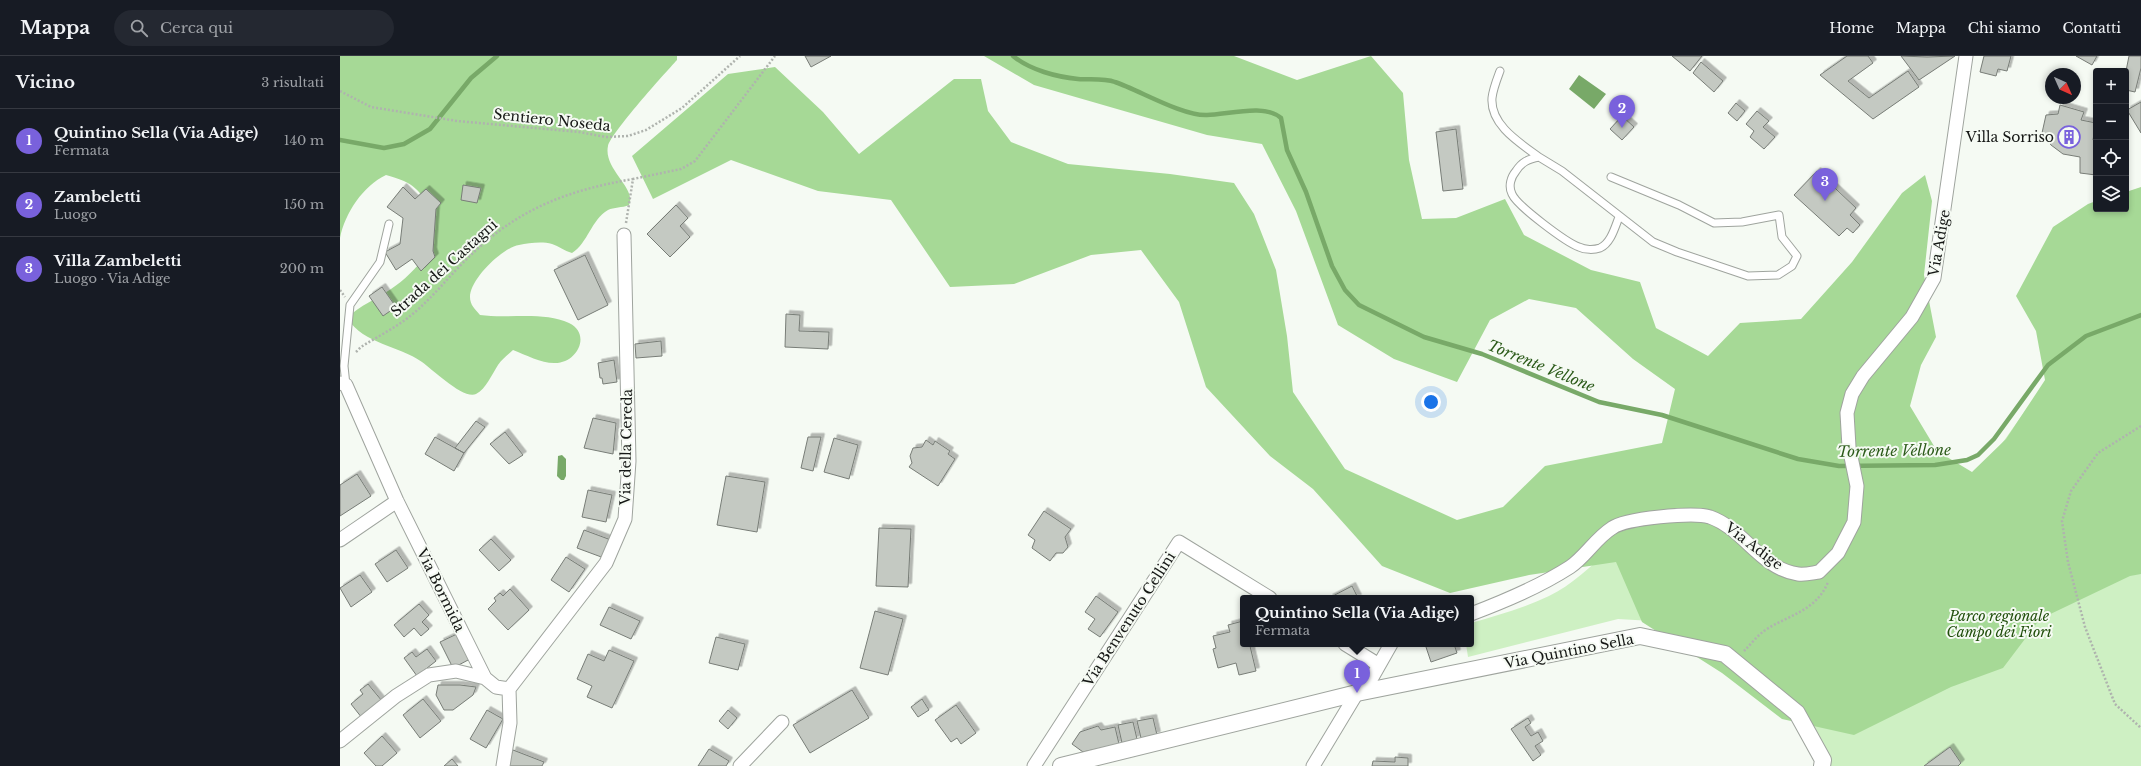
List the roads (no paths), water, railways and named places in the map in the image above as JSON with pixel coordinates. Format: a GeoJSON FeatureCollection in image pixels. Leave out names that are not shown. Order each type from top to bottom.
{"type":"FeatureCollection","features":[{"type":"Feature","properties":{"kind":"street","name":"Via Adige"},"geometry":{"type":"LineString","coordinates":[[1474,613],[1508,600],[1545,582],[1571,566],[1612,527],[1624,522],[1688,514],[1708,516],[1721,522],[1780,569],[1799,574],[1819,572],[1838,553],[1854,522],[1857,486],[1850,447],[1847,413],[1852,394],[1863,376],[1912,317],[1934,278],[1966,56]]}},
{"type":"Feature","properties":{"kind":"street","name":"Via della Cereda"},"geometry":{"type":"LineString","coordinates":[[509,689],[606,563],[625,519],[629,461],[624,235]]}},
{"type":"Feature","properties":{"kind":"street","name":"Via Bormida"},"geometry":{"type":"LineString","coordinates":[[343,384],[397,501],[485,678]]}},
{"type":"Feature","properties":{"kind":"street"},"geometry":{"type":"LineString","coordinates":[[340,540],[397,501]]}},
{"type":"Feature","properties":{"kind":"street","name":"Via Benvenuto Cellini"},"geometry":{"type":"LineString","coordinates":[[1034,766],[1179,542],[1265,595]]}},
{"type":"Feature","properties":{"kind":"street","name":"Via Quintino Sella"},"geometry":{"type":"LineString","coordinates":[[1357,693],[1640,636],[1725,654],[1797,713],[1822,760],[1822,766]]}},
{"type":"Feature","properties":{"kind":"street"},"geometry":{"type":"LineString","coordinates":[[1350,647],[1379,665]]}},
{"type":"Feature","properties":{"kind":"street"},"geometry":{"type":"LineString","coordinates":[[1313,766],[1357,693],[1370,681],[1389,647]]}},
{"type":"Feature","properties":{"kind":"street"},"geometry":{"type":"LineString","coordinates":[[340,741],[396,696],[430,675],[456,671],[485,678],[496,687],[509,689],[510,723],[503,766]]}},
{"type":"Feature","properties":{"kind":"street"},"geometry":{"type":"LineString","coordinates":[[1061,766],[1090,763],[1357,693]]}},
{"type":"Feature","properties":{"kind":"street"},"geometry":{"type":"LineString","coordinates":[[740,766],[782,722]]}},
{"type":"Feature","properties":{"kind":"lane"},"geometry":{"type":"LineString","coordinates":[[1500,71],[1492,98],[1494,113],[1506,130],[1539,157],[1562,171],[1619,217],[1653,242],[1748,276],[1778,275],[1792,266],[1798,256],[1782,238],[1779,215],[1742,222],[1714,223],[1679,205],[1611,177]]}},
{"type":"Feature","properties":{"kind":"lane"},"geometry":{"type":"LineString","coordinates":[[1539,157],[1529,159],[1520,165],[1513,174],[1510,185],[1512,194],[1520,204],[1543,224],[1578,247],[1588,250],[1601,248],[1609,241],[1619,217]]}},
{"type":"Feature","properties":{"kind":"lane"},"geometry":{"type":"LineString","coordinates":[[343,384],[350,305],[380,262],[389,224]]}},
{"type":"Feature","properties":{"kind":"waterway","name":"Torrente Vellone"},"geometry":{"type":"LineString","coordinates":[[340,140],[384,148],[404,144],[430,129],[471,78],[497,56]]}},
{"type":"Feature","properties":{"kind":"waterway","name":"Torrente Vellone"},"geometry":{"type":"LineString","coordinates":[[1013,56],[1027,65],[1053,75],[1115,82],[1173,107],[1197,114],[1215,115],[1256,110],[1274,114],[1281,118],[1287,150],[1306,192],[1332,266],[1345,290],[1359,305],[1424,337],[1482,354],[1599,402],[1662,415],[1798,459],[1839,466],[1935,465],[1967,460],[1978,455],[1994,439],[2048,365],[2086,336],[2141,315]]}},
{"type":"Feature","properties":{"kind":"place","name":"Zambeletti"},"geometry":{"type":"Point","coordinates":[1622,128]}},
{"type":"Feature","properties":{"kind":"place","name":"Villa Sorriso"},"geometry":{"type":"Point","coordinates":[2069,137]}},
{"type":"Feature","properties":{"kind":"place","name":"Villa Zambeletti"},"geometry":{"type":"Point","coordinates":[1825,201]}},
{"type":"Feature","properties":{"kind":"place","name":"Quintino Sella (Via Adige)"},"geometry":{"type":"Point","coordinates":[1357,693]}},
{"type":"Feature","properties":{"kind":"park label","name":"Parco regionale Campo dei Fiori"},"geometry":{"type":"Point","coordinates":[1999,624]}}]}
